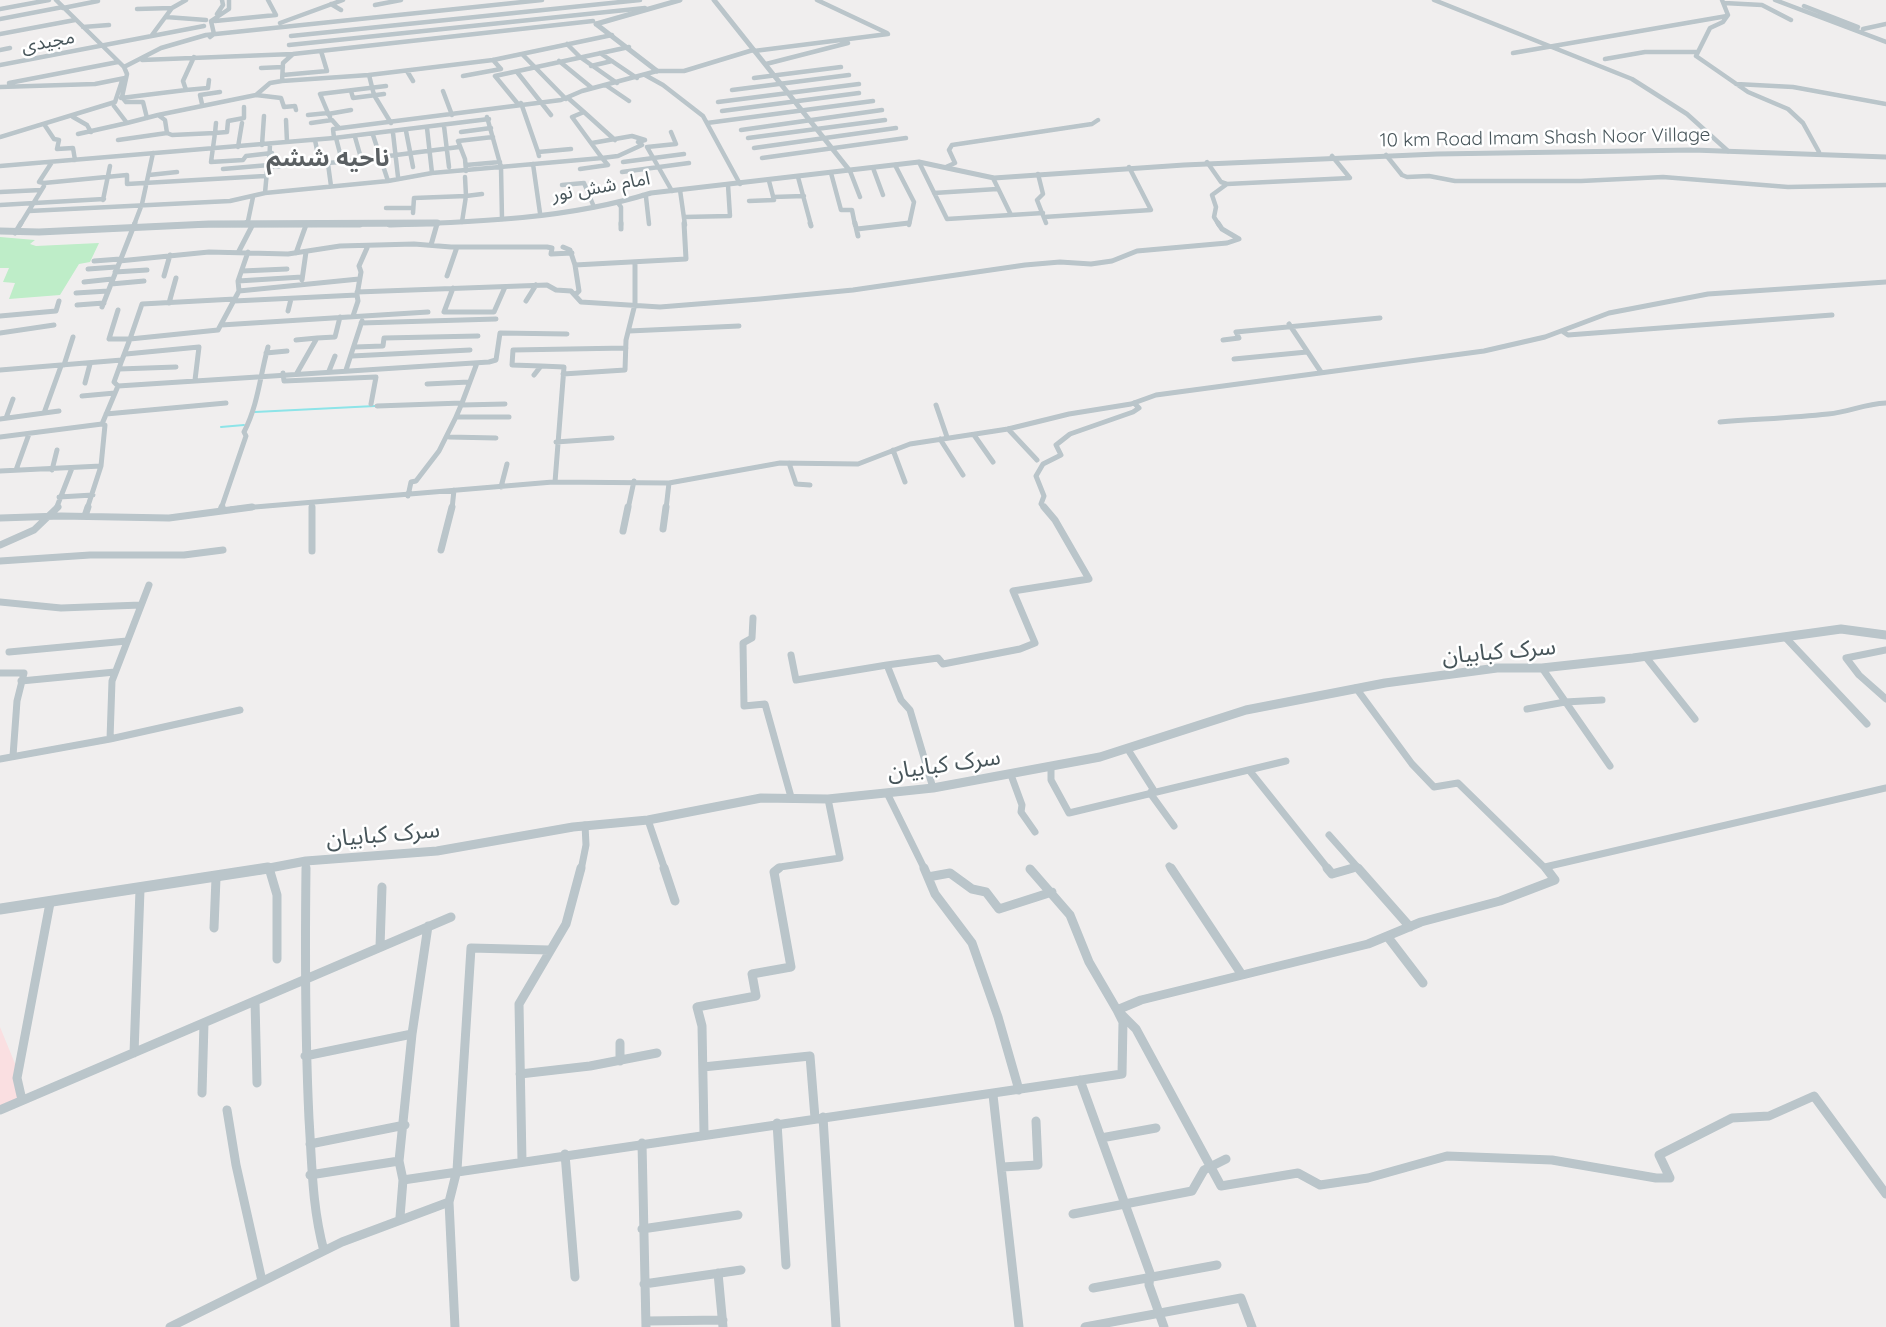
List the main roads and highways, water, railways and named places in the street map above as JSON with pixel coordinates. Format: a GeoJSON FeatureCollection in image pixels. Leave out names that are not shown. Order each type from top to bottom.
{"type":"FeatureCollection","features":[{"type":"Feature","properties":{"kind":"waterway"},"geometry":{"type":"LineString","coordinates":[[255,412],[375,406]]}},
{"type":"Feature","properties":{"kind":"waterway"},"geometry":{"type":"LineString","coordinates":[[221,427],[244,425]]}},
{"type":"Feature","properties":{"kind":"district","name":"ناحیه ششم"},"geometry":{"type":"Point","coordinates":[328,159]}}]}
